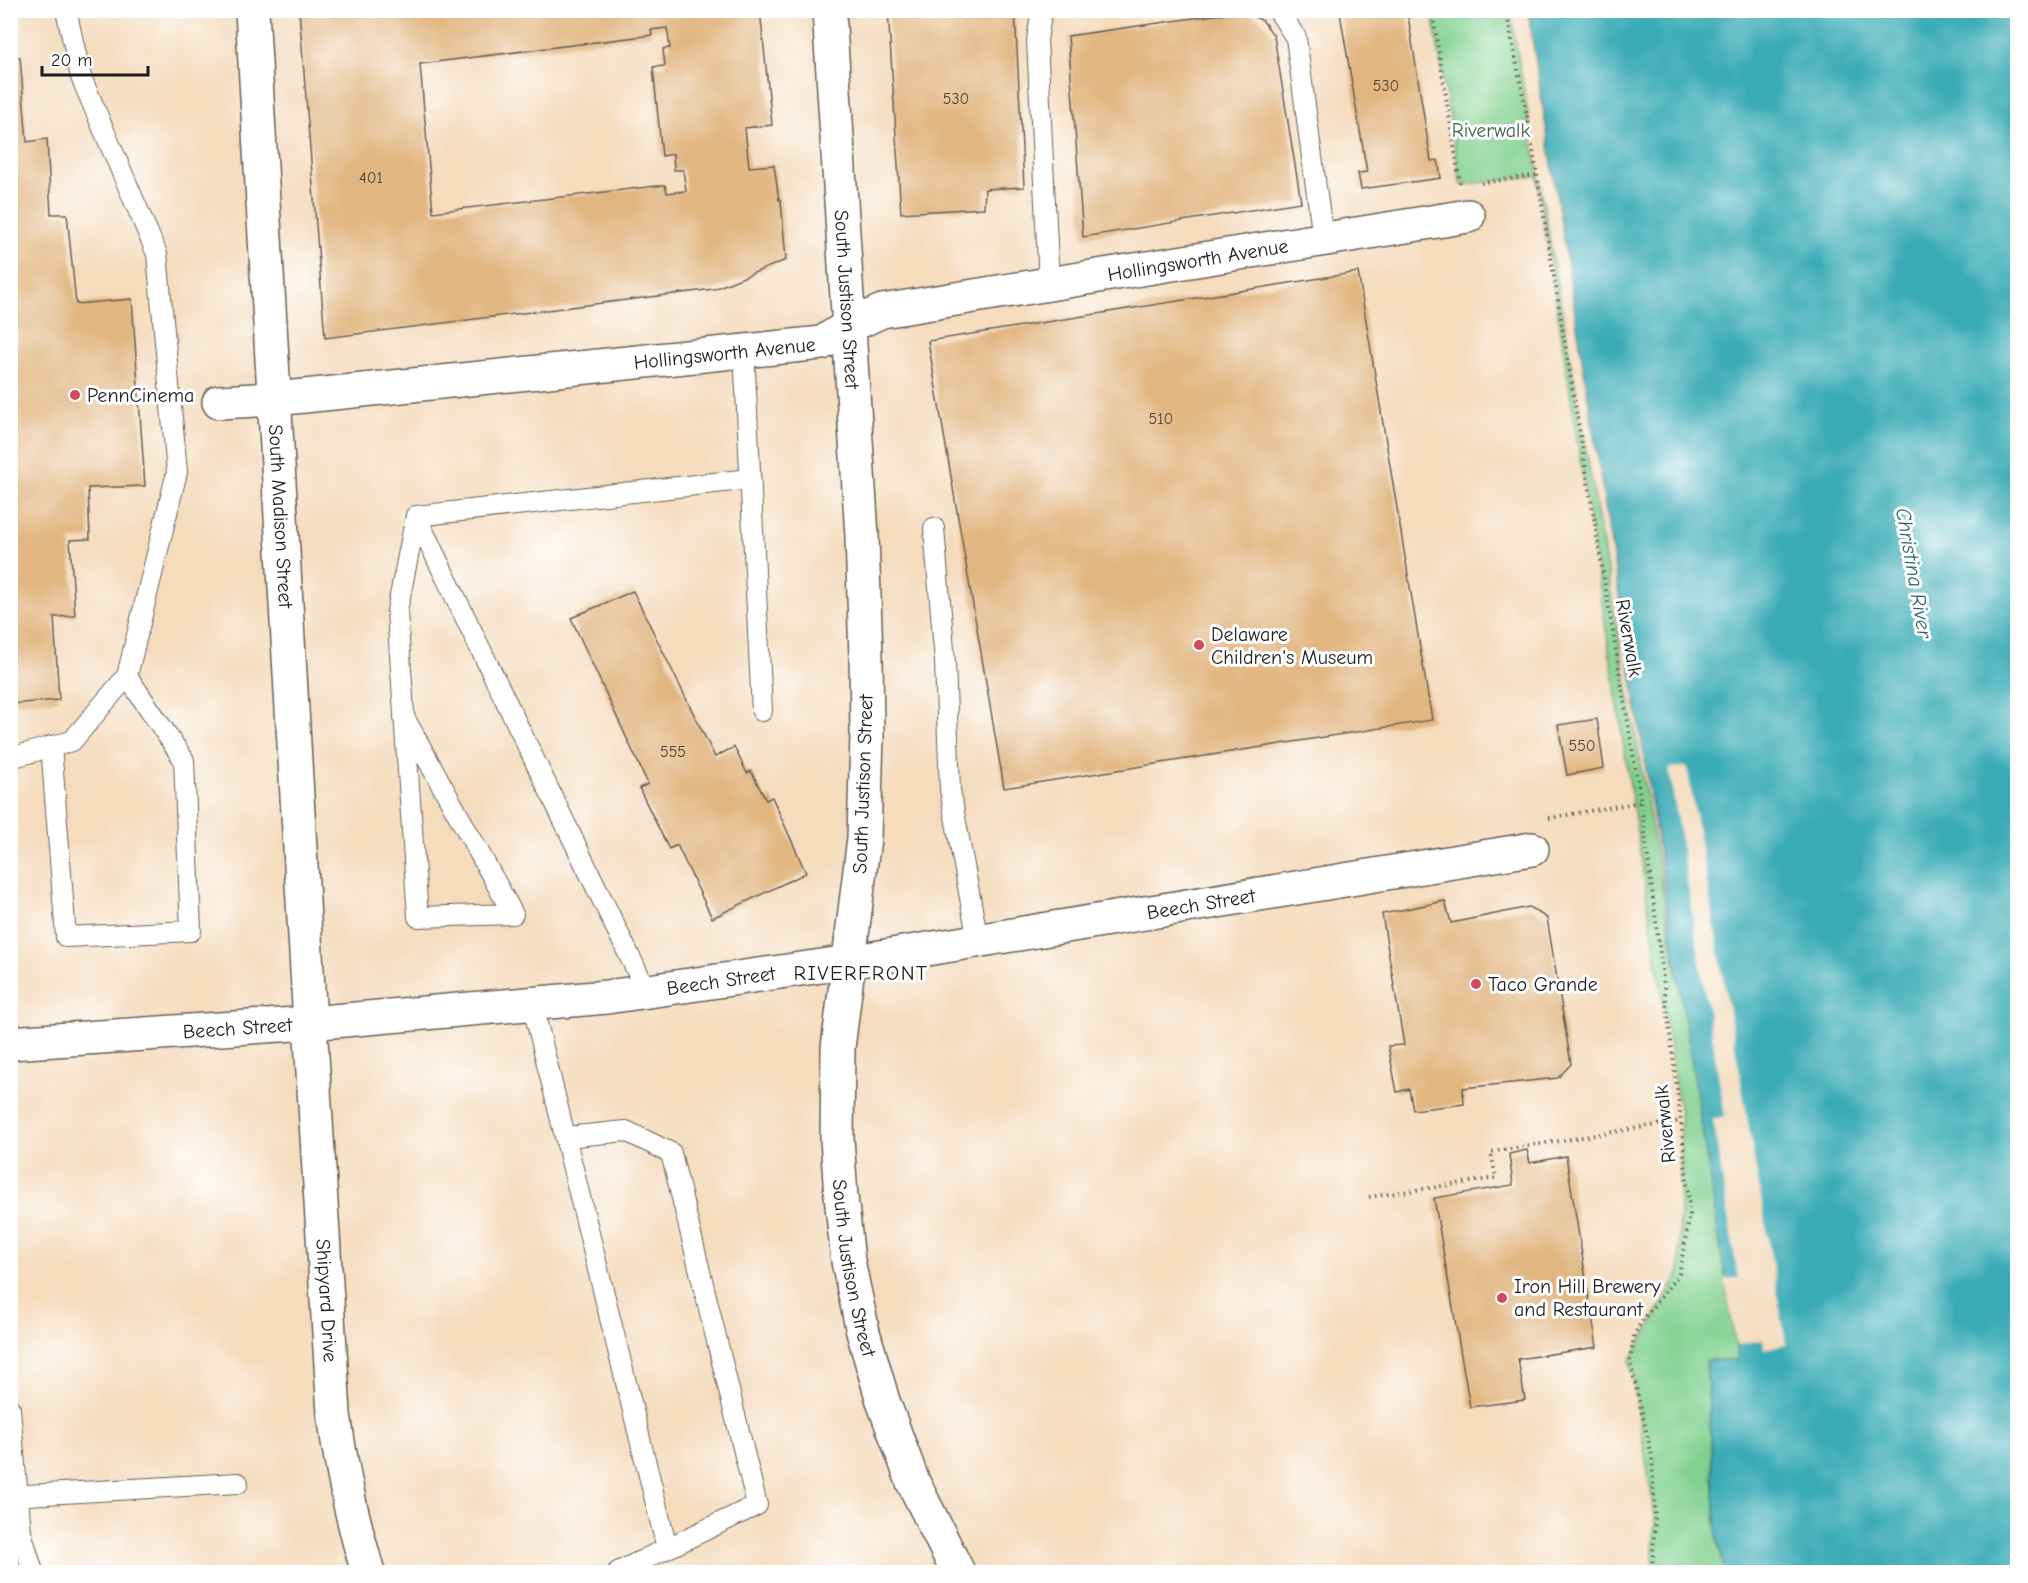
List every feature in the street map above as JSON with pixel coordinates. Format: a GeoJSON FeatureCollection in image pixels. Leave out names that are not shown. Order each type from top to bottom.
{"type":"FeatureCollection","features":[{"type":"Feature","properties":{"kind":"street","name":"South Madison Street"},"geometry":{"type":"LineString","coordinates":[[252,10],[310,1023]]}},
{"type":"Feature","properties":{"kind":"street","name":"South Justison Street"},"geometry":{"type":"LineString","coordinates":[[829,10],[861,536],[867,735],[864,838],[838,1048],[837,1139],[848,1261],[863,1332],[883,1401],[913,1482],[958,1572]]}},
{"type":"Feature","properties":{"kind":"street","name":"Hollingsworth Avenue"},"geometry":{"type":"LineString","coordinates":[[219,402],[275,399],[822,343],[847,327],[882,311],[1323,239],[1464,201]]}},
{"type":"Feature","properties":{"kind":"street","name":"Beech Street"},"geometry":{"type":"LineString","coordinates":[[10,1043],[310,1023],[647,992],[849,962],[1532,849]]}},
{"type":"Feature","properties":{"kind":"street","name":"Shipyard Drive"},"geometry":{"type":"LineString","coordinates":[[310,1023],[334,1414],[349,1502],[368,1572]]}},
{"type":"Feature","properties":{"kind":"lane"},"geometry":{"type":"LineString","coordinates":[[10,758],[72,741],[127,676],[177,472],[157,254],[81,77],[66,10]]}},
{"type":"Feature","properties":{"kind":"lane"},"geometry":{"type":"LineString","coordinates":[[1044,10],[1037,40],[1049,284]]}},
{"type":"Feature","properties":{"kind":"lane"},"geometry":{"type":"LineString","coordinates":[[1278,10],[1296,38],[1323,239]]}},
{"type":"Feature","properties":{"kind":"lane"},"geometry":{"type":"LineString","coordinates":[[744,351],[762,711]]}},
{"type":"Feature","properties":{"kind":"lane"},"geometry":{"type":"LineString","coordinates":[[417,516],[750,479]]}},
{"type":"Feature","properties":{"kind":"lane"},"geometry":{"type":"LineString","coordinates":[[404,717],[513,914],[418,918],[404,717],[397,611],[417,516]]}},
{"type":"Feature","properties":{"kind":"lane"},"geometry":{"type":"LineString","coordinates":[[417,516],[647,992]]}},
{"type":"Feature","properties":{"kind":"lane"},"geometry":{"type":"LineString","coordinates":[[934,528],[945,662],[950,790],[978,941]]}},
{"type":"Feature","properties":{"kind":"lane"},"geometry":{"type":"LineString","coordinates":[[51,746],[66,937],[190,931],[184,760],[127,676]]}},
{"type":"Feature","properties":{"kind":"lane"},"geometry":{"type":"LineString","coordinates":[[532,1002],[667,1548]]}},
{"type":"Feature","properties":{"kind":"lane"},"geometry":{"type":"LineString","coordinates":[[566,1137],[626,1131],[671,1153],[757,1505],[618,1572]]}},
{"type":"Feature","properties":{"kind":"lane"},"geometry":{"type":"LineString","coordinates":[[10,1408],[14,1496],[21,1532],[33,1572]]}},
{"type":"Feature","properties":{"kind":"lane"},"geometry":{"type":"LineString","coordinates":[[14,1496],[238,1483]]}},
{"type":"Feature","properties":{"kind":"path"},"geometry":{"type":"LineString","coordinates":[[1432,10],[1464,201]]}},
{"type":"Feature","properties":{"kind":"path","name":"Riverwalk"},"geometry":{"type":"LineString","coordinates":[[1506,10],[1537,175],[1641,802],[1681,1121],[1690,1215],[1679,1275],[1643,1319],[1634,1335],[1630,1361],[1652,1456],[1655,1517],[1652,1572]]}},
{"type":"Feature","properties":{"kind":"path"},"geometry":{"type":"LineString","coordinates":[[1472,184],[1537,175]]}},
{"type":"Feature","properties":{"kind":"path"},"geometry":{"type":"LineString","coordinates":[[1532,849],[1528,822],[1641,802]]}},
{"type":"Feature","properties":{"kind":"path"},"geometry":{"type":"LineString","coordinates":[[1369,1197],[1496,1178],[1491,1152],[1681,1121]]}},
{"type":"Feature","properties":{"kind":"green space","name":"Riverwalk"},"geometry":{"type":"Polygon","coordinates":[[[1432,11],[1510,11],[1694,1071],[1738,1360],[1706,1360],[1717,1538],[1725,1572],[1652,1572],[1655,1517],[1630,1361],[1679,1274],[1681,1121],[1537,176],[1461,185],[1432,11]]]}},
{"type":"Feature","properties":{"kind":"water","name":"Christina River"},"geometry":{"type":"Polygon","coordinates":[[[1528,11],[2017,11],[2017,1572],[1725,1572],[1717,1538],[1706,1360],[1738,1360],[1528,11]]]}},
{"type":"Feature","properties":{"kind":"pier"},"geometry":{"type":"Polygon","coordinates":[[[1687,767],[1786,1344],[1764,1349],[1763,1340],[1736,1345],[1725,1279],[1738,1278],[1713,1119],[1725,1116],[1669,768],[1687,767]]]}},
{"type":"Feature","properties":{"kind":"building"},"geometry":{"type":"Polygon","coordinates":[[[299,10],[760,10],[772,125],[745,128],[749,167],[774,165],[779,200],[781,200],[786,260],[714,289],[325,338],[299,10]],[[667,28],[651,30],[652,35],[420,64],[433,212],[665,185],[667,193],[686,191],[683,170],[674,170],[673,154],[662,156],[653,67],[665,66],[663,49],[670,48],[667,28]]]}},
{"type":"Feature","properties":{"kind":"building"},"geometry":{"type":"Polygon","coordinates":[[[888,10],[1015,10],[1024,187],[985,189],[984,208],[901,213],[888,10]]]}},
{"type":"Feature","properties":{"kind":"building"},"geometry":{"type":"Polygon","coordinates":[[[1337,10],[1407,10],[1431,161],[1438,160],[1441,178],[1361,189],[1358,173],[1367,172],[1340,13],[1337,10]]]}},
{"type":"Feature","properties":{"kind":"building"},"geometry":{"type":"Polygon","coordinates":[[[1243,11],[1263,21],[1274,36],[1301,202],[1083,237],[1068,36],[1243,11]]]}},
{"type":"Feature","properties":{"kind":"building","name":"PennCinema"},"geometry":{"type":"Polygon","coordinates":[[[10,57],[20,57],[27,142],[47,139],[51,214],[67,214],[76,304],[132,299],[145,486],[88,488],[90,539],[70,540],[75,616],[54,617],[59,700],[10,704],[10,57]]]}},
{"type":"Feature","properties":{"kind":"building"},"geometry":{"type":"Polygon","coordinates":[[[1358,272],[1432,720],[1004,788],[928,341],[1358,272]]]}},
{"type":"Feature","properties":{"kind":"building"},"geometry":{"type":"Polygon","coordinates":[[[633,591],[715,757],[734,747],[747,773],[751,771],[766,800],[772,797],[806,873],[712,918],[677,845],[669,849],[639,788],[648,784],[571,618],[633,591]]]}},
{"type":"Feature","properties":{"kind":"building"},"geometry":{"type":"Polygon","coordinates":[[[1597,719],[1604,768],[1567,775],[1558,725],[1597,719]]]}},
{"type":"Feature","properties":{"kind":"building","name":"Taco Grande"},"geometry":{"type":"Polygon","coordinates":[[[1445,901],[1451,923],[1529,907],[1547,918],[1571,1064],[1558,1078],[1463,1088],[1464,1104],[1413,1110],[1409,1089],[1397,1092],[1388,1046],[1404,1045],[1382,914],[1445,901]]]}},
{"type":"Feature","properties":{"kind":"building"},"geometry":{"type":"Polygon","coordinates":[[[1527,1150],[1530,1163],[1566,1156],[1597,1347],[1518,1359],[1525,1400],[1470,1407],[1434,1198],[1513,1185],[1509,1154],[1527,1150]]]}},
{"type":"Feature","properties":{"kind":"place","name":"PennCinema"},"geometry":{"type":"Point","coordinates":[75,395]}},
{"type":"Feature","properties":{"kind":"place","name":"Delaware Children's Museum"},"geometry":{"type":"Point","coordinates":[1199,645]}},
{"type":"Feature","properties":{"kind":"place","name":"Taco Grande"},"geometry":{"type":"Point","coordinates":[1476,984]}},
{"type":"Feature","properties":{"kind":"place","name":"Iron Hill Brewery and Restaurant"},"geometry":{"type":"Point","coordinates":[1502,1298]}},
{"type":"Feature","properties":{"kind":"district","name":"RIVERFRONT"},"geometry":{"type":"Point","coordinates":[861,973]}}]}
